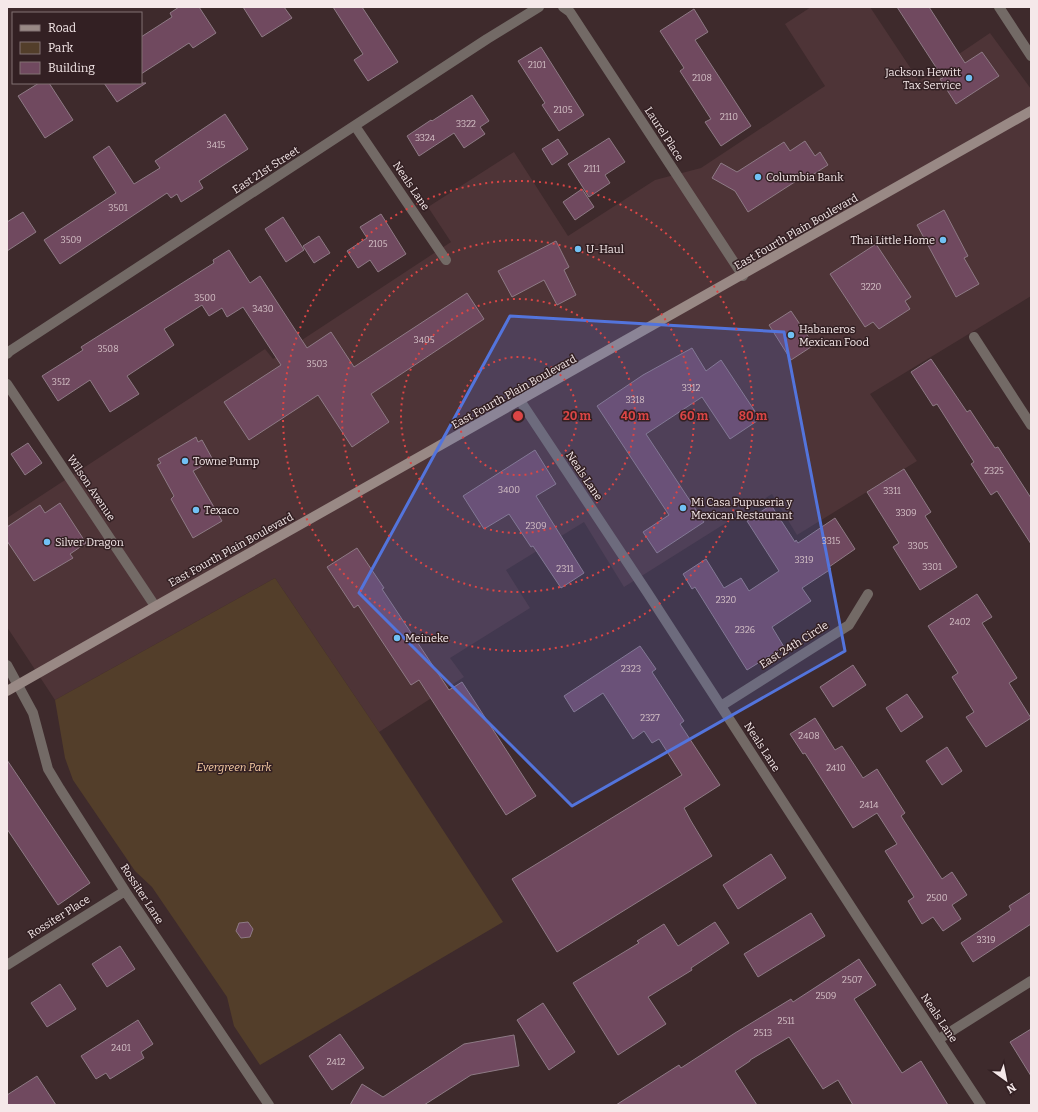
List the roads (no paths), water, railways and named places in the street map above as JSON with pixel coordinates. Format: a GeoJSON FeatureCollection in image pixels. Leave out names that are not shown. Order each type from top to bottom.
{"type":"FeatureCollection","features":[{"type":"Feature","properties":{"kind":"main road","name":"East Fourth Plain Boulevard"},"geometry":{"type":"LineString","coordinates":[[7,691],[155,606],[521,402],[1031,111]]}},
{"type":"Feature","properties":{"kind":"street","name":"East 21st Street"},"geometry":{"type":"LineString","coordinates":[[7,354],[539,7]]}},
{"type":"Feature","properties":{"kind":"street","name":"Laurel Place"},"geometry":{"type":"LineString","coordinates":[[563,7],[570,12],[743,276]]}},
{"type":"Feature","properties":{"kind":"street"},"geometry":{"type":"LineString","coordinates":[[999,7],[1031,56]]}},
{"type":"Feature","properties":{"kind":"street","name":"Neals Lane"},"geometry":{"type":"LineString","coordinates":[[355,126],[446,260]]}},
{"type":"Feature","properties":{"kind":"street"},"geometry":{"type":"LineString","coordinates":[[974,337],[1031,426]]}},
{"type":"Feature","properties":{"kind":"street","name":"Wilson Avenue"},"geometry":{"type":"LineString","coordinates":[[7,384],[155,606]]}},
{"type":"Feature","properties":{"kind":"street","name":"Neals Lane"},"geometry":{"type":"LineString","coordinates":[[521,402],[647,592],[981,1105]]}},
{"type":"Feature","properties":{"kind":"street","name":"East 24th Circle"},"geometry":{"type":"LineString","coordinates":[[721,706],[849,625],[868,594]]}},
{"type":"Feature","properties":{"kind":"street","name":"Rossiter Lane"},"geometry":{"type":"LineString","coordinates":[[7,665],[33,714],[48,769],[125,891],[269,1105]]}},
{"type":"Feature","properties":{"kind":"street","name":"Rossiter Place"},"geometry":{"type":"LineString","coordinates":[[7,965],[125,891]]}},
{"type":"Feature","properties":{"kind":"street"},"geometry":{"type":"LineString","coordinates":[[939,1039],[1031,981]]}},
{"type":"Feature","properties":{"kind":"place","name":"Jackson Hewitt Tax Service"},"geometry":{"type":"Point","coordinates":[969,78]}},
{"type":"Feature","properties":{"kind":"place","name":"Columbia Bank"},"geometry":{"type":"Point","coordinates":[758,177]}},
{"type":"Feature","properties":{"kind":"place","name":"Thai Little Home"},"geometry":{"type":"Point","coordinates":[943,240]}},
{"type":"Feature","properties":{"kind":"place","name":"U-Haul"},"geometry":{"type":"Point","coordinates":[578,249]}},
{"type":"Feature","properties":{"kind":"place","name":"Habaneros Mexican Food"},"geometry":{"type":"Point","coordinates":[791,335]}},
{"type":"Feature","properties":{"kind":"place","name":"Towne Pump"},"geometry":{"type":"Point","coordinates":[185,461]}},
{"type":"Feature","properties":{"kind":"place","name":"Mi Casa Pupuseria y Mexican Restaurant"},"geometry":{"type":"Point","coordinates":[683,508]}},
{"type":"Feature","properties":{"kind":"place","name":"Texaco"},"geometry":{"type":"Point","coordinates":[196,510]}},
{"type":"Feature","properties":{"kind":"place","name":"Silver Dragon"},"geometry":{"type":"Point","coordinates":[47,542]}},
{"type":"Feature","properties":{"kind":"place","name":"Meineke"},"geometry":{"type":"Point","coordinates":[397,638]}},
{"type":"Feature","properties":{"kind":"park label","name":"Evergreen Park"},"geometry":{"type":"Point","coordinates":[234,767]}}]}
